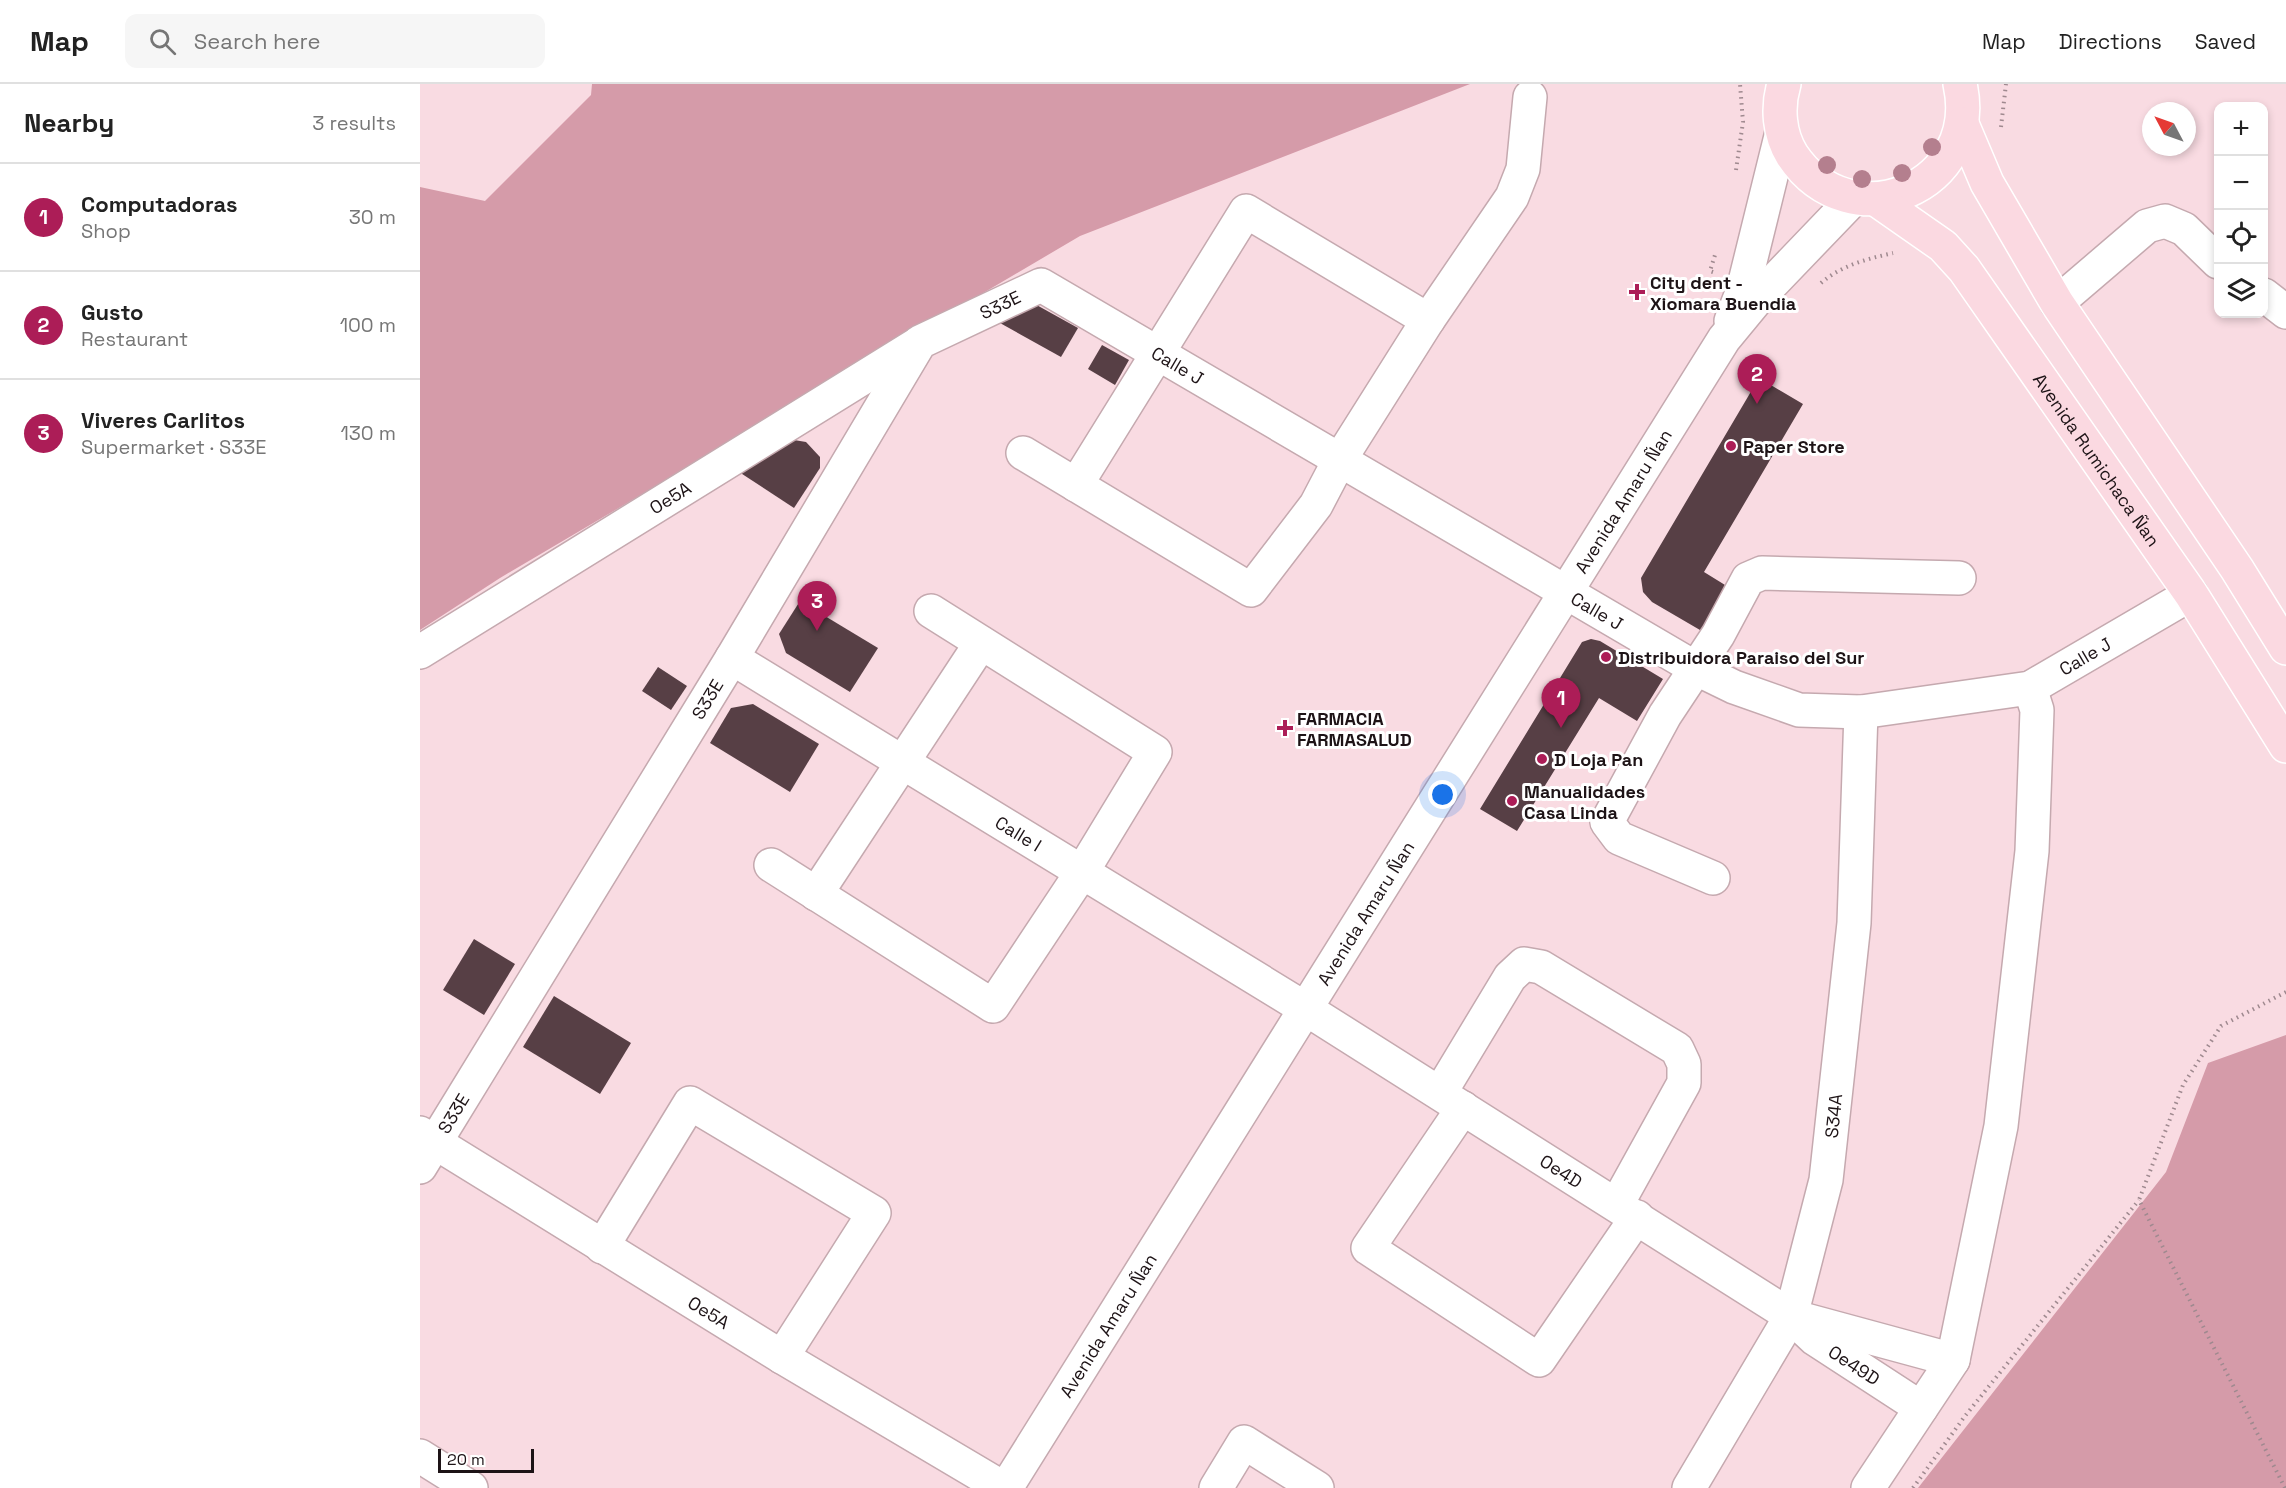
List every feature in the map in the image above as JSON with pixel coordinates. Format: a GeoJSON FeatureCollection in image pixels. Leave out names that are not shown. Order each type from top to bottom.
{"type":"FeatureCollection","features":[{"type":"Feature","properties":{"kind":"main road"},"geometry":{"type":"LineString","coordinates":[[1960,84],[1962,124],[1987,183],[2057,303],[2237,569],[2286,648]]}},
{"type":"Feature","properties":{"kind":"main road"},"geometry":{"type":"LineString","coordinates":[[1780,88],[1782,132]]}},
{"type":"Feature","properties":{"kind":"main road"},"geometry":{"type":"LineString","coordinates":[[1866,199],[1901,195],[1941,167],[1954,147],[1962,124]]}},
{"type":"Feature","properties":{"kind":"main road","name":"Avenida Rumichaca Ñan"},"geometry":{"type":"LineString","coordinates":[[1782,132],[1800,167],[1815,181],[1832,191],[1866,199],[1930,237],[1964,269],[2191,594],[2286,746]]}},
{"type":"Feature","properties":{"kind":"street"},"geometry":{"type":"LineString","coordinates":[[1023,453],[1251,591],[1316,505],[1340,461],[1428,320],[1512,196],[1523,169],[1530,97]]}},
{"type":"Feature","properties":{"kind":"street","name":"Avenida Amaru Ñan"},"geometry":{"type":"LineString","coordinates":[[1724,339],[1743,290],[1782,132]]}},
{"type":"Feature","properties":{"kind":"street","name":"Avenida Amaru Ñan"},"geometry":{"type":"LineString","coordinates":[[1004,1488],[1724,339],[1757,299],[1866,199]]}},
{"type":"Feature","properties":{"kind":"street"},"geometry":{"type":"LineString","coordinates":[[1076,484],[1246,211],[1428,320]]}},
{"type":"Feature","properties":{"kind":"street"},"geometry":{"type":"LineString","coordinates":[[2057,303],[2147,226],[2165,221],[2184,229],[2214,258]]}},
{"type":"Feature","properties":{"kind":"street","name":"Calle J"},"geometry":{"type":"LineString","coordinates":[[1041,285],[1696,669],[1734,687],[1799,710],[1861,712],[2030,688],[2191,594]]}},
{"type":"Feature","properties":{"kind":"street","name":"S33E"},"geometry":{"type":"LineString","coordinates":[[425,1147],[732,658],[920,342],[1041,285]]}},
{"type":"Feature","properties":{"kind":"street"},"geometry":{"type":"LineString","coordinates":[[2268,299],[2286,312]]}},
{"type":"Feature","properties":{"kind":"street","name":"Oe5A"},"geometry":{"type":"LineString","coordinates":[[420,652],[920,342]]}},
{"type":"Feature","properties":{"kind":"street"},"geometry":{"type":"LineString","coordinates":[[1713,878],[1619,838],[1607,822],[1665,715],[1696,669],[1748,579],[1762,573],[1959,578]]}},
{"type":"Feature","properties":{"kind":"street"},"geometry":{"type":"LineString","coordinates":[[771,866],[993,1006],[1082,872],[1155,752],[931,610]]}},
{"type":"Feature","properties":{"kind":"street"},"geometry":{"type":"LineString","coordinates":[[816,894],[981,643]]}},
{"type":"Feature","properties":{"kind":"street","name":"Calle I"},"geometry":{"type":"LineString","coordinates":[[732,658],[1306,1009]]}},
{"type":"Feature","properties":{"kind":"street"},"geometry":{"type":"LineString","coordinates":[[1868,1488],[1953,1360],[2002,1115],[2032,851],[2037,710],[2030,688]]}},
{"type":"Feature","properties":{"kind":"street","name":"S34A"},"geometry":{"type":"LineString","coordinates":[[1689,1488],[1806,1320],[1826,1180],[1854,923],[1861,712]]}},
{"type":"Feature","properties":{"kind":"street"},"geometry":{"type":"LineString","coordinates":[[1524,964],[1541,967],[1677,1049],[1684,1064],[1684,1083],[1627,1211],[1539,1360],[1368,1248],[1451,1101],[1509,977],[1524,964]]}},
{"type":"Feature","properties":{"kind":"street","name":"Oe4D"},"geometry":{"type":"LineString","coordinates":[[1306,1009],[1627,1211],[1806,1320]]}},
{"type":"Feature","properties":{"kind":"street"},"geometry":{"type":"LineString","coordinates":[[602,1247],[690,1103],[873,1213],[782,1357]]}},
{"type":"Feature","properties":{"kind":"street","name":"Oe5A"},"geometry":{"type":"LineString","coordinates":[[425,1147],[602,1247],[1004,1488]]}},
{"type":"Feature","properties":{"kind":"street","name":"Oe49D"},"geometry":{"type":"LineString","coordinates":[[1806,1320],[1953,1360]]}},
{"type":"Feature","properties":{"kind":"street","name":"Oe49D"},"geometry":{"type":"LineString","coordinates":[[1806,1320],[1815,1339],[1921,1408]]}},
{"type":"Feature","properties":{"kind":"street"},"geometry":{"type":"LineString","coordinates":[[1215,1488],[1244,1442],[1317,1488]]}},
{"type":"Feature","properties":{"kind":"street"},"geometry":{"type":"LineString","coordinates":[[420,1456],[471,1488]]}},
{"type":"Feature","properties":{"kind":"path"},"geometry":{"type":"LineString","coordinates":[[1818,286],[1834,272],[1865,259],[1899,251],[1930,237]]}},
{"type":"Feature","properties":{"kind":"path"},"geometry":{"type":"LineString","coordinates":[[1913,1488],[1965,1416],[2139,1200],[2183,1084],[2221,1026],[2286,992]]}},
{"type":"Feature","properties":{"kind":"path"},"geometry":{"type":"LineString","coordinates":[[2139,1200],[2285,1488]]}},
{"type":"Feature","properties":{"kind":"shaded area"},"geometry":{"type":"Polygon","coordinates":[[[592,84],[1470,84],[1080,236],[500,578],[420,630],[420,187],[485,201],[591,95],[592,84]]]}},
{"type":"Feature","properties":{"kind":"shaded area"},"geometry":{"type":"Polygon","coordinates":[[[2286,1035],[2286,1488],[1918,1488],[2166,1172],[2208,1063],[2286,1035]]]}},
{"type":"Feature","properties":{"kind":"building"},"geometry":{"type":"Polygon","coordinates":[[[1033,303],[1078,328],[1061,357],[1000,323],[1033,303]]]}},
{"type":"Feature","properties":{"kind":"building"},"geometry":{"type":"Polygon","coordinates":[[[1102,345],[1129,360],[1115,385],[1088,369],[1102,345]]]}},
{"type":"Feature","properties":{"kind":"building"},"geometry":{"type":"Polygon","coordinates":[[[1759,378],[1803,404],[1704,572],[1738,593],[1712,637],[1652,602],[1643,592],[1641,578],[1759,378]]]}},
{"type":"Feature","properties":{"kind":"building"},"geometry":{"type":"Polygon","coordinates":[[[788,439],[806,442],[820,457],[820,468],[794,508],[736,470],[788,439]]]}},
{"type":"Feature","properties":{"kind":"building"},"geometry":{"type":"Polygon","coordinates":[[[800,601],[878,648],[850,692],[786,653],[779,634],[800,601]]]}},
{"type":"Feature","properties":{"kind":"building"},"geometry":{"type":"Polygon","coordinates":[[[1591,639],[1600,641],[1663,679],[1637,721],[1599,698],[1517,831],[1480,809],[1582,642],[1591,639]]]}},
{"type":"Feature","properties":{"kind":"building"},"geometry":{"type":"Polygon","coordinates":[[[658,667],[687,686],[671,710],[642,691],[658,667]]]}},
{"type":"Feature","properties":{"kind":"building"},"geometry":{"type":"Polygon","coordinates":[[[753,704],[819,744],[790,792],[710,743],[731,708],[753,704]]]}},
{"type":"Feature","properties":{"kind":"building"},"geometry":{"type":"Polygon","coordinates":[[[474,939],[515,964],[484,1015],[443,990],[474,939]]]}},
{"type":"Feature","properties":{"kind":"building"},"geometry":{"type":"Polygon","coordinates":[[[554,996],[631,1043],[600,1094],[523,1047],[554,996]]]}},
{"type":"Feature","properties":{"kind":"place","name":"City dent - Xiomara Buendia"},"geometry":{"type":"Point","coordinates":[1637,292]}},
{"type":"Feature","properties":{"kind":"place","name":"Gusto"},"geometry":{"type":"Point","coordinates":[1757,404]}},
{"type":"Feature","properties":{"kind":"place","name":"Paper Store"},"geometry":{"type":"Point","coordinates":[1731,446]}},
{"type":"Feature","properties":{"kind":"place","name":"Viveres Carlitos"},"geometry":{"type":"Point","coordinates":[817,631]}},
{"type":"Feature","properties":{"kind":"place","name":"Distribuidora Paraiso del Sur"},"geometry":{"type":"Point","coordinates":[1606,657]}},
{"type":"Feature","properties":{"kind":"place","name":"FARMACIA FARMASALUD"},"geometry":{"type":"Point","coordinates":[1285,728]}},
{"type":"Feature","properties":{"kind":"place","name":"Computadoras"},"geometry":{"type":"Point","coordinates":[1561,728]}},
{"type":"Feature","properties":{"kind":"place","name":"D Loja Pan"},"geometry":{"type":"Point","coordinates":[1542,759]}},
{"type":"Feature","properties":{"kind":"place","name":"Manualidades Casa Linda"},"geometry":{"type":"Point","coordinates":[1512,801]}}]}
